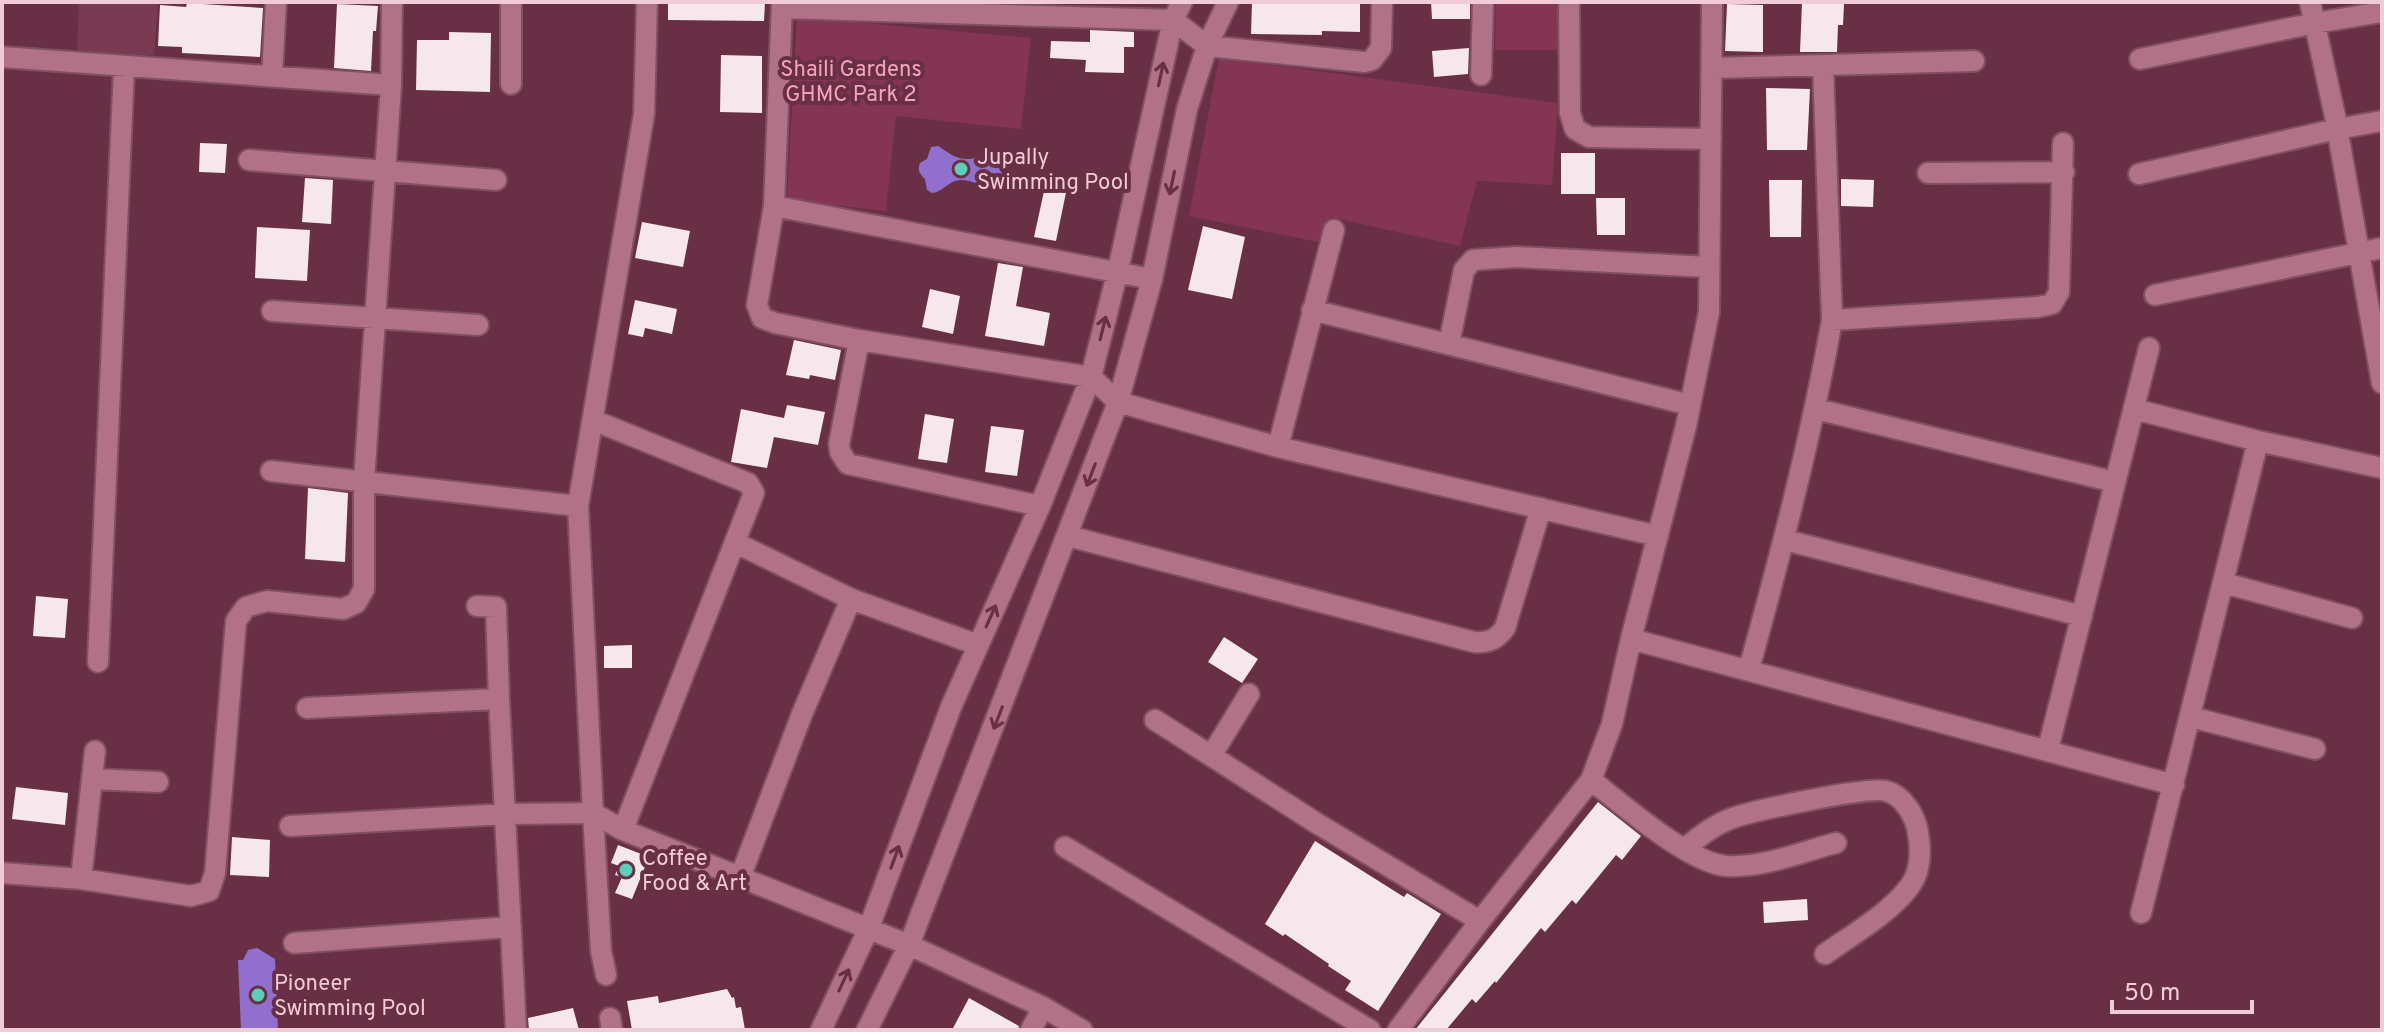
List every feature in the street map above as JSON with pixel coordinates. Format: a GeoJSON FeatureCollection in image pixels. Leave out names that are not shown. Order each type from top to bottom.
{"type":"FeatureCollection","features":[{"type":"Feature","properties":{"kind":"street"},"geometry":{"type":"LineString","coordinates":[[272,76],[276,2]]}},
{"type":"Feature","properties":{"kind":"street"},"geometry":{"type":"LineString","coordinates":[[2,873],[81,879],[191,896],[209,891],[215,873],[236,621],[246,607],[267,601],[343,609],[356,603],[364,589],[364,481],[386,172],[392,2]]}},
{"type":"Feature","properties":{"kind":"street"},"geometry":{"type":"LineString","coordinates":[[511,2],[511,84]]}},
{"type":"Feature","properties":{"kind":"street"},"geometry":{"type":"LineString","coordinates":[[606,975],[601,951],[578,506],[644,114],[647,2]]}},
{"type":"Feature","properties":{"kind":"street"},"geometry":{"type":"LineString","coordinates":[[867,1030],[909,945],[1118,402],[1152,279],[1187,109],[1207,46],[1228,2]]}},
{"type":"Feature","properties":{"kind":"street"},"geometry":{"type":"LineString","coordinates":[[1382,2],[1381,48],[1372,60],[1355,61],[1207,46],[1178,11],[782,5],[774,206],[757,295],[759,315],[775,323],[859,340],[1091,377],[1118,402],[1278,447],[1658,536]]}},
{"type":"Feature","properties":{"kind":"street"},"geometry":{"type":"LineString","coordinates":[[1481,75],[1483,2]]}},
{"type":"Feature","properties":{"kind":"street"},"geometry":{"type":"LineString","coordinates":[[1569,2],[1570,113],[1575,129],[1589,137],[1711,139]]}},
{"type":"Feature","properties":{"kind":"street"},"geometry":{"type":"LineString","coordinates":[[1398,1030],[1591,780],[1612,724],[1690,405],[1709,312],[1712,2]]}},
{"type":"Feature","properties":{"kind":"street"},"geometry":{"type":"LineString","coordinates":[[2310,2],[2337,129],[2382,383]]}},
{"type":"Feature","properties":{"kind":"street"},"geometry":{"type":"LineString","coordinates":[[821,1030],[868,930],[951,707],[1040,506],[1091,377],[1178,11]]}},
{"type":"Feature","properties":{"kind":"street"},"geometry":{"type":"LineString","coordinates":[[2140,59],[2382,12]]}},
{"type":"Feature","properties":{"kind":"street"},"geometry":{"type":"LineString","coordinates":[[2,57],[391,85]]}},
{"type":"Feature","properties":{"kind":"street"},"geometry":{"type":"LineString","coordinates":[[1712,68],[1974,61]]}},
{"type":"Feature","properties":{"kind":"street"},"geometry":{"type":"LineString","coordinates":[[1749,669],[1785,540],[1816,409],[1832,320],[1823,66]]}},
{"type":"Feature","properties":{"kind":"street"},"geometry":{"type":"LineString","coordinates":[[98,662],[124,67]]}},
{"type":"Feature","properties":{"kind":"street"},"geometry":{"type":"LineString","coordinates":[[2139,174],[2382,121]]}},
{"type":"Feature","properties":{"kind":"street"},"geometry":{"type":"LineString","coordinates":[[1832,320],[2052,304],[2059,292],[2063,143]]}},
{"type":"Feature","properties":{"kind":"street"},"geometry":{"type":"LineString","coordinates":[[249,160],[496,180]]}},
{"type":"Feature","properties":{"kind":"street"},"geometry":{"type":"LineString","coordinates":[[1928,173],[2064,172]]}},
{"type":"Feature","properties":{"kind":"street"},"geometry":{"type":"LineString","coordinates":[[774,206],[1152,279]]}},
{"type":"Feature","properties":{"kind":"street"},"geometry":{"type":"LineString","coordinates":[[1278,447],[1334,230]]}},
{"type":"Feature","properties":{"kind":"street"},"geometry":{"type":"LineString","coordinates":[[2155,295],[2382,248]]}},
{"type":"Feature","properties":{"kind":"street"},"geometry":{"type":"LineString","coordinates":[[1449,344],[1464,270],[1473,260],[1517,257],[1709,267]]}},
{"type":"Feature","properties":{"kind":"street"},"geometry":{"type":"LineString","coordinates":[[1312,310],[1690,405]]}},
{"type":"Feature","properties":{"kind":"street"},"geometry":{"type":"LineString","coordinates":[[272,311],[478,325]]}},
{"type":"Feature","properties":{"kind":"street"},"geometry":{"type":"LineString","coordinates":[[859,340],[839,444],[848,464],[1040,506]]}},
{"type":"Feature","properties":{"kind":"street"},"geometry":{"type":"LineString","coordinates":[[2048,749],[2149,348]]}},
{"type":"Feature","properties":{"kind":"street"},"geometry":{"type":"LineString","coordinates":[[1816,409],[2115,482]]}},
{"type":"Feature","properties":{"kind":"street"},"geometry":{"type":"LineString","coordinates":[[2134,409],[2258,441],[2382,468]]}},
{"type":"Feature","properties":{"kind":"street"},"geometry":{"type":"LineString","coordinates":[[593,420],[752,486],[754,499],[623,830]]}},
{"type":"Feature","properties":{"kind":"street"},"geometry":{"type":"LineString","coordinates":[[2141,913],[2258,441]]}},
{"type":"Feature","properties":{"kind":"street"},"geometry":{"type":"LineString","coordinates":[[271,471],[578,506]]}},
{"type":"Feature","properties":{"kind":"street"},"geometry":{"type":"LineString","coordinates":[[1068,536],[1487,643],[1498,637],[1505,628],[1541,508]]}},
{"type":"Feature","properties":{"kind":"street"},"geometry":{"type":"LineString","coordinates":[[1785,540],[2082,616]]}},
{"type":"Feature","properties":{"kind":"street"},"geometry":{"type":"LineString","coordinates":[[736,543],[851,599],[978,645]]}},
{"type":"Feature","properties":{"kind":"street"},"geometry":{"type":"LineString","coordinates":[[2224,583],[2352,618]]}},
{"type":"Feature","properties":{"kind":"street"},"geometry":{"type":"LineString","coordinates":[[740,878],[802,714],[851,599]]}},
{"type":"Feature","properties":{"kind":"street"},"geometry":{"type":"LineString","coordinates":[[477,606],[496,607],[516,1030]]}},
{"type":"Feature","properties":{"kind":"street"},"geometry":{"type":"LineString","coordinates":[[1631,639],[2174,785]]}},
{"type":"Feature","properties":{"kind":"street"},"geometry":{"type":"LineString","coordinates":[[1211,756],[1249,694]]}},
{"type":"Feature","properties":{"kind":"street"},"geometry":{"type":"LineString","coordinates":[[307,708],[499,699]]}},
{"type":"Feature","properties":{"kind":"street"},"geometry":{"type":"LineString","coordinates":[[2191,717],[2315,749]]}},
{"type":"Feature","properties":{"kind":"street"},"geometry":{"type":"LineString","coordinates":[[1155,720],[1480,921]]}},
{"type":"Feature","properties":{"kind":"street"},"geometry":{"type":"LineString","coordinates":[[81,879],[95,751]]}},
{"type":"Feature","properties":{"kind":"street"},"geometry":{"type":"LineString","coordinates":[[92,779],[158,782]]}},
{"type":"Feature","properties":{"kind":"street"},"geometry":{"type":"LineString","coordinates":[[1591,780],[1684,849],[1708,863],[1746,866],[1836,843]]}},
{"type":"Feature","properties":{"kind":"street"},"geometry":{"type":"LineString","coordinates":[[1684,849],[1705,831],[1730,819],[1759,811],[1865,791],[1888,791],[1906,804],[1918,829],[1920,860],[1913,883],[1897,901],[1825,954]]}},
{"type":"Feature","properties":{"kind":"street"},"geometry":{"type":"LineString","coordinates":[[290,826],[505,814],[593,813],[623,830],[909,945],[1043,1007],[1082,1030]]}},
{"type":"Feature","properties":{"kind":"street"},"geometry":{"type":"LineString","coordinates":[[1065,847],[1370,1030]]}},
{"type":"Feature","properties":{"kind":"street"},"geometry":{"type":"LineString","coordinates":[[294,943],[511,927]]}},
{"type":"Feature","properties":{"kind":"street"},"geometry":{"type":"LineString","coordinates":[[1031,1030],[1043,1007]]}},
{"type":"Feature","properties":{"kind":"shaded area"},"geometry":{"type":"Polygon","coordinates":[[[79,2],[158,2],[154,55],[77,53],[79,2]]]}},
{"type":"Feature","properties":{"kind":"shaded area","name":"Jupally Swimming Pool"},"geometry":{"type":"Polygon","coordinates":[[[938,146],[964,159],[995,155],[1003,165],[1001,179],[991,186],[960,180],[932,193],[927,190],[919,168],[920,163],[927,159],[931,147],[938,146]]]}},
{"type":"Feature","properties":{"kind":"shaded area","name":"Pioneer Swimming Pool"},"geometry":{"type":"Polygon","coordinates":[[[257,948],[275,959],[278,1030],[241,1030],[238,960],[243,960],[248,950],[257,948]]]}},
{"type":"Feature","properties":{"kind":"green space"},"geometry":{"type":"Polygon","coordinates":[[[1496,2],[1562,2],[1561,50],[1495,50],[1496,2]]]}},
{"type":"Feature","properties":{"kind":"green space","name":"Shaili Gardens GHMC Park 2"},"geometry":{"type":"Polygon","coordinates":[[[797,17],[1031,38],[1021,129],[896,116],[886,211],[787,200],[797,17]]]}},
{"type":"Feature","properties":{"kind":"green space"},"geometry":{"type":"Polygon","coordinates":[[[1219,58],[1558,103],[1552,185],[1477,181],[1460,246],[1330,217],[1318,242],[1189,216],[1219,58]]]}},
{"type":"Feature","properties":{"kind":"building"},"geometry":{"type":"Polygon","coordinates":[[[668,2],[765,2],[764,21],[668,20],[668,2]]]}},
{"type":"Feature","properties":{"kind":"building"},"geometry":{"type":"Polygon","coordinates":[[[1252,2],[1360,4],[1360,32],[1251,34],[1252,2]]]}},
{"type":"Feature","properties":{"kind":"building"},"geometry":{"type":"Polygon","coordinates":[[[1431,2],[1470,2],[1470,19],[1432,19],[1431,2]]]}},
{"type":"Feature","properties":{"kind":"building"},"geometry":{"type":"Polygon","coordinates":[[[187,3],[263,8],[260,57],[182,53],[182,47],[158,46],[160,5],[186,7],[187,3]]]}},
{"type":"Feature","properties":{"kind":"building"},"geometry":{"type":"Polygon","coordinates":[[[1802,3],[1844,4],[1843,25],[1838,25],[1837,52],[1800,52],[1802,3]]]}},
{"type":"Feature","properties":{"kind":"building"},"geometry":{"type":"Polygon","coordinates":[[[337,4],[378,6],[371,71],[334,68],[337,4]]]}},
{"type":"Feature","properties":{"kind":"building"},"geometry":{"type":"Polygon","coordinates":[[[1727,4],[1763,5],[1763,52],[1725,51],[1727,4]]]}},
{"type":"Feature","properties":{"kind":"building"},"geometry":{"type":"Polygon","coordinates":[[[1090,30],[1134,32],[1134,47],[1124,47],[1124,73],[1085,72],[1086,60],[1050,58],[1051,41],[1090,42],[1090,30]]]}},
{"type":"Feature","properties":{"kind":"building"},"geometry":{"type":"Polygon","coordinates":[[[449,32],[491,33],[490,92],[416,90],[417,40],[449,40],[449,32]]]}},
{"type":"Feature","properties":{"kind":"building"},"geometry":{"type":"Polygon","coordinates":[[[1469,48],[1468,74],[1434,77],[1432,51],[1469,48]]]}},
{"type":"Feature","properties":{"kind":"building"},"geometry":{"type":"Polygon","coordinates":[[[721,55],[762,56],[762,113],[720,112],[721,55]]]}},
{"type":"Feature","properties":{"kind":"building"},"geometry":{"type":"Polygon","coordinates":[[[1766,88],[1810,89],[1807,150],[1767,150],[1766,88]]]}},
{"type":"Feature","properties":{"kind":"building"},"geometry":{"type":"Polygon","coordinates":[[[200,143],[227,144],[225,173],[199,172],[200,143]]]}},
{"type":"Feature","properties":{"kind":"building"},"geometry":{"type":"Polygon","coordinates":[[[1561,153],[1595,153],[1595,194],[1561,194],[1561,153]]]}},
{"type":"Feature","properties":{"kind":"building"},"geometry":{"type":"Polygon","coordinates":[[[1048,173],[1069,178],[1056,241],[1034,237],[1048,173]]]}},
{"type":"Feature","properties":{"kind":"building"},"geometry":{"type":"Polygon","coordinates":[[[305,178],[333,180],[331,224],[302,222],[305,178]]]}},
{"type":"Feature","properties":{"kind":"building"},"geometry":{"type":"Polygon","coordinates":[[[1841,179],[1874,180],[1873,207],[1841,206],[1841,179]]]}},
{"type":"Feature","properties":{"kind":"building"},"geometry":{"type":"Polygon","coordinates":[[[1769,180],[1802,180],[1801,237],[1770,237],[1769,180]]]}},
{"type":"Feature","properties":{"kind":"building"},"geometry":{"type":"Polygon","coordinates":[[[1596,198],[1625,198],[1625,235],[1597,235],[1596,198]]]}},
{"type":"Feature","properties":{"kind":"building"},"geometry":{"type":"Polygon","coordinates":[[[642,222],[690,231],[683,267],[635,258],[642,222]]]}},
{"type":"Feature","properties":{"kind":"building"},"geometry":{"type":"Polygon","coordinates":[[[1203,226],[1245,237],[1232,299],[1188,290],[1203,226]]]}},
{"type":"Feature","properties":{"kind":"building"},"geometry":{"type":"Polygon","coordinates":[[[257,227],[310,230],[307,281],[255,278],[257,227]]]}},
{"type":"Feature","properties":{"kind":"building"},"geometry":{"type":"Polygon","coordinates":[[[998,263],[1023,267],[1016,306],[1050,313],[1044,346],[985,336],[998,263]]]}},
{"type":"Feature","properties":{"kind":"building"},"geometry":{"type":"Polygon","coordinates":[[[930,289],[960,296],[953,334],[922,327],[930,289]]]}},
{"type":"Feature","properties":{"kind":"building"},"geometry":{"type":"Polygon","coordinates":[[[635,300],[677,309],[672,334],[645,328],[643,337],[628,334],[635,300]]]}},
{"type":"Feature","properties":{"kind":"building"},"geometry":{"type":"Polygon","coordinates":[[[794,340],[841,350],[835,380],[810,375],[809,379],[786,375],[794,340]]]}},
{"type":"Feature","properties":{"kind":"building"},"geometry":{"type":"Polygon","coordinates":[[[787,405],[825,412],[818,445],[774,437],[767,468],[731,462],[741,409],[784,418],[787,405]]]}},
{"type":"Feature","properties":{"kind":"building"},"geometry":{"type":"Polygon","coordinates":[[[925,414],[954,419],[947,463],[918,459],[925,414]]]}},
{"type":"Feature","properties":{"kind":"building"},"geometry":{"type":"Polygon","coordinates":[[[991,426],[1024,430],[1017,476],[985,472],[991,426]]]}},
{"type":"Feature","properties":{"kind":"building"},"geometry":{"type":"Polygon","coordinates":[[[308,488],[348,493],[345,562],[305,559],[308,488]]]}},
{"type":"Feature","properties":{"kind":"building"},"geometry":{"type":"Polygon","coordinates":[[[36,596],[68,599],[65,638],[33,636],[36,596]]]}},
{"type":"Feature","properties":{"kind":"building"},"geometry":{"type":"Polygon","coordinates":[[[1224,637],[1258,659],[1242,683],[1208,662],[1224,637]]]}},
{"type":"Feature","properties":{"kind":"building"},"geometry":{"type":"Polygon","coordinates":[[[632,645],[632,668],[604,668],[604,646],[632,645]]]}},
{"type":"Feature","properties":{"kind":"building"},"geometry":{"type":"Polygon","coordinates":[[[16,787],[68,793],[65,825],[12,819],[16,787]]]}},
{"type":"Feature","properties":{"kind":"building"},"geometry":{"type":"Polygon","coordinates":[[[1598,802],[1641,836],[1622,860],[1616,855],[1576,904],[1572,900],[1545,932],[1541,928],[1496,983],[1476,1003],[1472,999],[1446,1030],[1415,1030],[1598,802]]]}},
{"type":"Feature","properties":{"kind":"building"},"geometry":{"type":"Polygon","coordinates":[[[232,837],[270,840],[269,877],[230,875],[232,837]]]}},
{"type":"Feature","properties":{"kind":"building"},"geometry":{"type":"Polygon","coordinates":[[[1315,841],[1404,897],[1407,893],[1441,914],[1378,1011],[1345,990],[1351,981],[1329,964],[1265,924],[1315,841]]]}},
{"type":"Feature","properties":{"kind":"building"},"geometry":{"type":"Polygon","coordinates":[[[618,845],[649,857],[632,899],[615,893],[622,877],[615,875],[619,866],[611,863],[618,845]]]}},
{"type":"Feature","properties":{"kind":"building"},"geometry":{"type":"Polygon","coordinates":[[[1807,899],[1808,920],[1764,923],[1763,902],[1807,899]]]}},
{"type":"Feature","properties":{"kind":"building"},"geometry":{"type":"Polygon","coordinates":[[[727,989],[734,997],[736,1008],[741,1007],[745,1030],[632,1030],[627,1001],[658,996],[659,1003],[727,989]]]}},
{"type":"Feature","properties":{"kind":"building"},"geometry":{"type":"Polygon","coordinates":[[[969,998],[1019,1026],[1018,1030],[952,1030],[969,998]]]}},
{"type":"Feature","properties":{"kind":"building"},"geometry":{"type":"Polygon","coordinates":[[[573,1008],[579,1030],[529,1030],[528,1018],[573,1008]]]}},
{"type":"Feature","properties":{"kind":"place","name":"Jupally Swimming Pool"},"geometry":{"type":"Point","coordinates":[961,169]}},
{"type":"Feature","properties":{"kind":"place","name":"Coffee Food & Art"},"geometry":{"type":"Point","coordinates":[626,870]}},
{"type":"Feature","properties":{"kind":"place","name":"Pioneer Swimming Pool"},"geometry":{"type":"Point","coordinates":[258,995]}}]}
